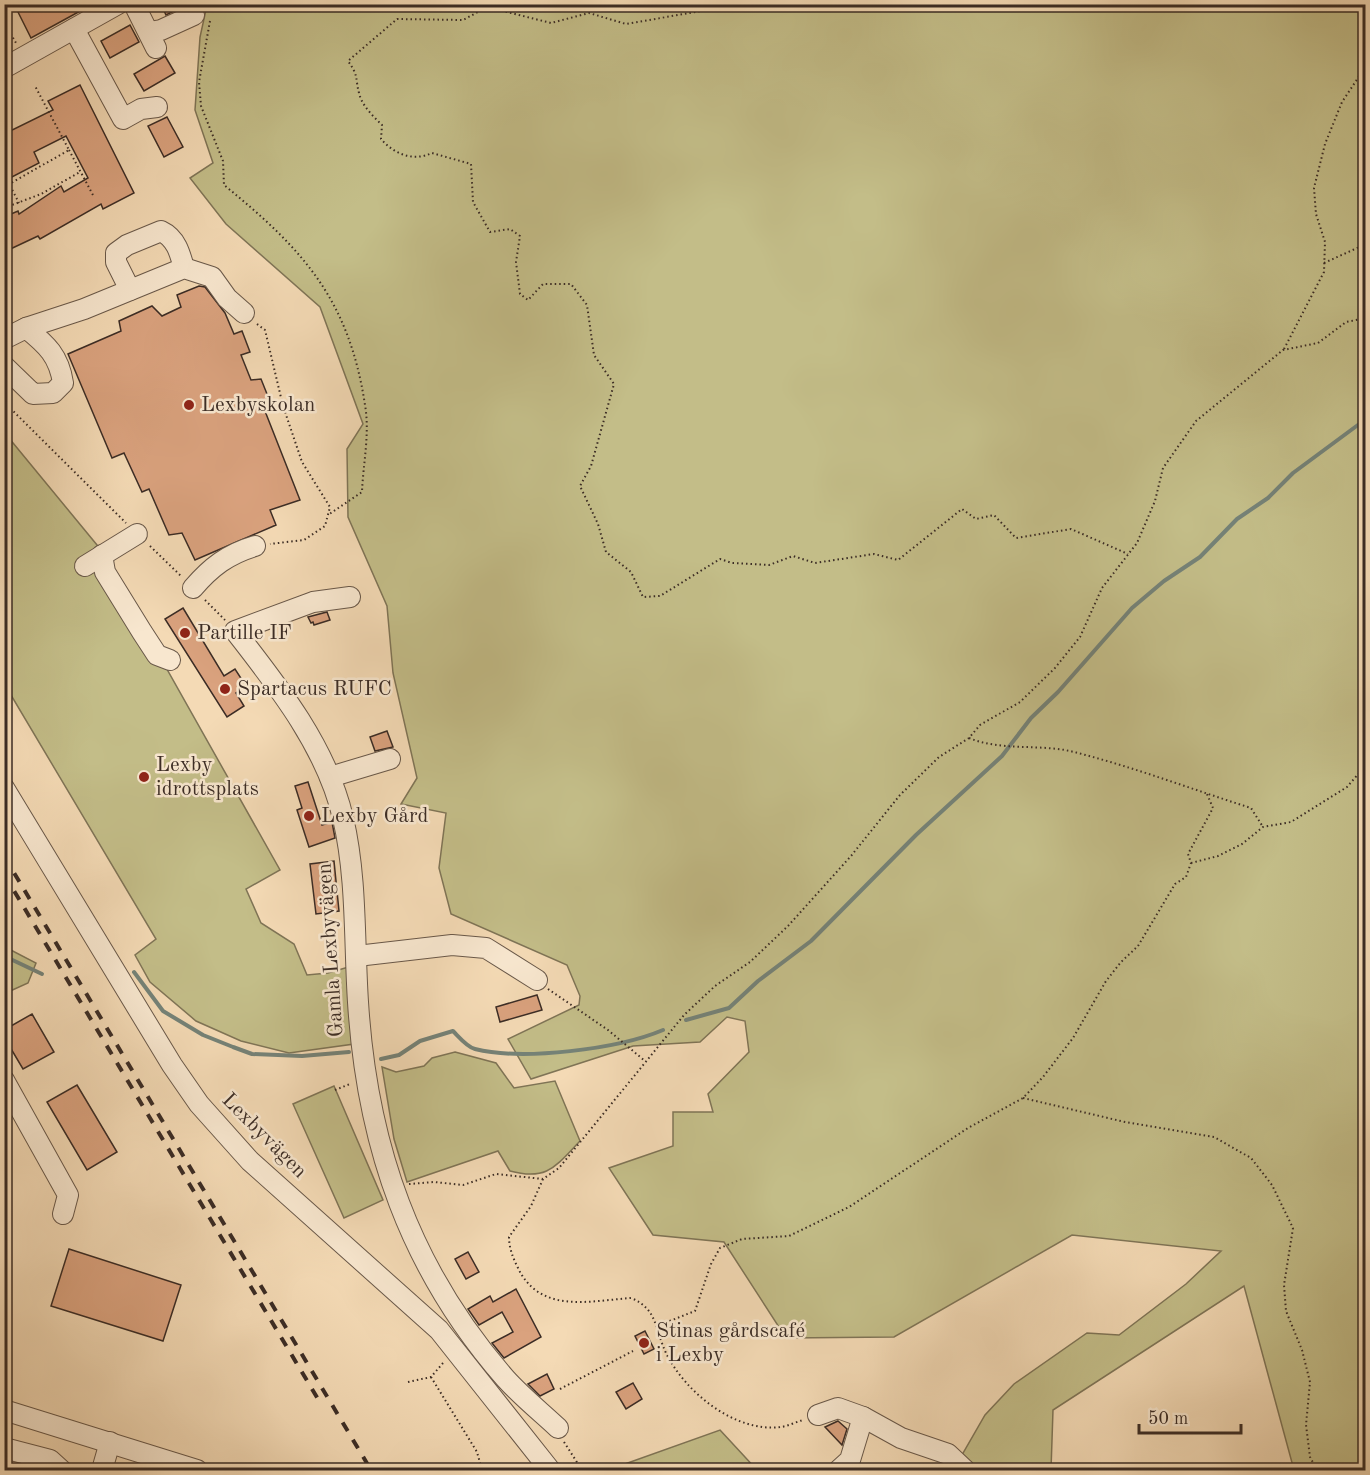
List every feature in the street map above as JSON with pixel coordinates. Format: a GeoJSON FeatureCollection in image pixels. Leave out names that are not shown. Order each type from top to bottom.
{"type":"FeatureCollection","features":[{"type":"Feature","properties":{"kind":"street"},"geometry":{"type":"LineString","coordinates":[[4,68],[118,4]]}},
{"type":"Feature","properties":{"kind":"street"},"geometry":{"type":"LineString","coordinates":[[134,4],[153,40],[161,30],[194,15]]}},
{"type":"Feature","properties":{"kind":"street"},"geometry":{"type":"LineString","coordinates":[[74,29],[123,119],[141,109],[157,107]]}},
{"type":"Feature","properties":{"kind":"street"},"geometry":{"type":"LineString","coordinates":[[130,290],[120,275],[116,253],[145,237],[160,231],[169,235],[180,251],[184,268]]}},
{"type":"Feature","properties":{"kind":"street"},"geometry":{"type":"LineString","coordinates":[[4,339],[26,328],[184,268],[212,277],[227,298],[243,312]]}},
{"type":"Feature","properties":{"kind":"street"},"geometry":{"type":"LineString","coordinates":[[4,366],[33,394],[53,393],[63,383],[61,367],[52,348],[26,328]]}},
{"type":"Feature","properties":{"kind":"street"},"geometry":{"type":"LineString","coordinates":[[85,566],[137,534]]}},
{"type":"Feature","properties":{"kind":"street"},"geometry":{"type":"LineString","coordinates":[[193,588],[216,564],[234,552],[255,546]]}},
{"type":"Feature","properties":{"kind":"street"},"geometry":{"type":"LineString","coordinates":[[102,555],[105,572],[147,640],[157,655],[170,660]]}},
{"type":"Feature","properties":{"kind":"street"},"geometry":{"type":"LineString","coordinates":[[236,631],[313,602],[350,597]]}},
{"type":"Feature","properties":{"kind":"street","name":"Gamla Lexbyvägen"},"geometry":{"type":"LineString","coordinates":[[236,631],[276,684],[330,777],[344,818],[354,904],[358,1002],[367,1078],[393,1190],[417,1248],[435,1283]]}},
{"type":"Feature","properties":{"kind":"street"},"geometry":{"type":"LineString","coordinates":[[330,777],[390,759]]}},
{"type":"Feature","properties":{"kind":"street","name":"Lexbyvägen"},"geometry":{"type":"LineString","coordinates":[[4,788],[172,1065],[199,1104],[250,1161],[412,1305],[455,1350],[550,1470]]}},
{"type":"Feature","properties":{"kind":"street"},"geometry":{"type":"LineString","coordinates":[[357,956],[452,945],[486,948],[537,980]]}},
{"type":"Feature","properties":{"kind":"street"},"geometry":{"type":"LineString","coordinates":[[4,1080],[68,1196],[63,1214]]}},
{"type":"Feature","properties":{"kind":"street"},"geometry":{"type":"LineString","coordinates":[[412,1305],[435,1283],[506,1379],[558,1428]]}},
{"type":"Feature","properties":{"kind":"street"},"geometry":{"type":"LineString","coordinates":[[818,1415],[838,1408],[863,1417],[901,1438],[948,1454],[965,1470]]}},
{"type":"Feature","properties":{"kind":"street"},"geometry":{"type":"LineString","coordinates":[[4,1410],[197,1470]]}},
{"type":"Feature","properties":{"kind":"street"},"geometry":{"type":"LineString","coordinates":[[839,1470],[850,1460],[863,1417]]}},
{"type":"Feature","properties":{"kind":"street"},"geometry":{"type":"LineString","coordinates":[[102,1470],[110,1442]]}},
{"type":"Feature","properties":{"kind":"street"},"geometry":{"type":"LineString","coordinates":[[4,1448],[50,1460],[61,1470]]}},
{"type":"Feature","properties":{"kind":"path"},"geometry":{"type":"LineString","coordinates":[[212,4],[199,82],[201,106],[223,161],[224,185],[265,218],[304,257],[335,303],[355,361],[366,407],[362,492],[328,515]]}},
{"type":"Feature","properties":{"kind":"path"},"geometry":{"type":"LineString","coordinates":[[711,4],[701,11],[626,24],[589,14],[551,23],[487,8],[463,20],[398,19],[364,45],[348,61],[358,75],[358,92],[365,106],[382,125],[381,139],[392,151],[421,158],[432,153],[471,164],[473,202],[490,232],[510,229],[520,236],[516,262],[520,294],[528,300],[543,284],[571,284],[587,305],[594,355],[614,384],[591,466],[580,486],[598,524],[606,552],[631,572],[643,597],[660,596],[720,559],[732,563],[770,565],[793,556],[815,563],[874,554],[898,560],[962,509],[976,519],[994,515],[1016,538],[1071,529],[1128,554]]}},
{"type":"Feature","properties":{"kind":"path"},"geometry":{"type":"LineString","coordinates":[[4,22],[24,57]]}},
{"type":"Feature","properties":{"kind":"path"},"geometry":{"type":"LineString","coordinates":[[818,1415],[780,1427],[742,1422],[707,1404],[686,1384],[666,1354],[654,1316],[647,1307],[631,1298],[567,1304],[543,1295],[524,1280],[513,1257],[510,1237],[531,1206],[543,1179],[568,1157],[633,1081],[684,1015],[715,986],[750,962],[788,926],[851,856],[900,795],[939,757],[969,738],[980,725],[1020,702],[1055,668],[1080,637],[1102,588],[1137,543],[1155,501],[1163,468],[1196,421],[1283,350],[1324,272],[1324,242],[1314,188],[1325,144],[1342,102],[1365,66]]}},
{"type":"Feature","properties":{"kind":"path"},"geometry":{"type":"LineString","coordinates":[[35,86],[94,198]]}},
{"type":"Feature","properties":{"kind":"path"},"geometry":{"type":"LineString","coordinates":[[4,187],[69,150]]}},
{"type":"Feature","properties":{"kind":"path"},"geometry":{"type":"LineString","coordinates":[[4,208],[20,203],[80,172]]}},
{"type":"Feature","properties":{"kind":"path"},"geometry":{"type":"LineString","coordinates":[[4,174],[20,203]]}},
{"type":"Feature","properties":{"kind":"path"},"geometry":{"type":"LineString","coordinates":[[1324,263],[1365,244]]}},
{"type":"Feature","properties":{"kind":"path"},"geometry":{"type":"LineString","coordinates":[[243,312],[265,330],[283,406],[302,462],[330,507],[325,526],[304,540],[255,546]]}},
{"type":"Feature","properties":{"kind":"path"},"geometry":{"type":"LineString","coordinates":[[1283,350],[1318,343],[1346,322],[1365,318]]}},
{"type":"Feature","properties":{"kind":"path"},"geometry":{"type":"LineString","coordinates":[[4,402],[236,631]]}},
{"type":"Feature","properties":{"kind":"path"},"geometry":{"type":"LineString","coordinates":[[969,738],[982,744],[1028,745],[1069,751],[1251,808],[1263,827]]}},
{"type":"Feature","properties":{"kind":"path"},"geometry":{"type":"LineString","coordinates":[[1191,863],[1218,856],[1242,844],[1263,827],[1291,822],[1347,787],[1365,765]]}},
{"type":"Feature","properties":{"kind":"path"},"geometry":{"type":"LineString","coordinates":[[657,1326],[695,1311],[711,1264],[720,1248],[742,1239],[789,1236],[849,1207],[968,1128],[1023,1098],[1043,1077],[1073,1038],[1094,999],[1120,962],[1138,946],[1175,884],[1186,877],[1191,863],[1188,854],[1213,808],[1207,794]]}},
{"type":"Feature","properties":{"kind":"path"},"geometry":{"type":"LineString","coordinates":[[537,980],[613,1034],[646,1062]]}},
{"type":"Feature","properties":{"kind":"path"},"geometry":{"type":"LineString","coordinates":[[1023,1098],[1125,1122],[1214,1137],[1251,1158],[1272,1185],[1293,1228],[1284,1285],[1286,1311],[1302,1350],[1310,1382],[1306,1425],[1310,1457],[1317,1470]]}},
{"type":"Feature","properties":{"kind":"path"},"geometry":{"type":"LineString","coordinates":[[393,1190],[405,1185],[434,1182],[463,1185],[496,1174],[543,1179]]}},
{"type":"Feature","properties":{"kind":"path"},"geometry":{"type":"LineString","coordinates":[[408,1382],[431,1377],[455,1350]]}},
{"type":"Feature","properties":{"kind":"path"},"geometry":{"type":"LineString","coordinates":[[560,1389],[633,1351]]}},
{"type":"Feature","properties":{"kind":"path"},"geometry":{"type":"LineString","coordinates":[[431,1377],[477,1452],[482,1470]]}},
{"type":"Feature","properties":{"kind":"path"},"geometry":{"type":"LineString","coordinates":[[558,1428],[582,1470]]}},
{"type":"Feature","properties":{"kind":"shaded area"},"geometry":{"type":"Polygon","coordinates":[[[207,5],[1365,5],[1365,1470],[1294,1470],[1244,1286],[1053,1410],[1051,1470],[975,1470],[962,1455],[985,1415],[1014,1384],[1087,1333],[1119,1335],[1186,1284],[1221,1251],[1072,1235],[894,1337],[786,1338],[724,1242],[653,1235],[609,1168],[673,1146],[673,1112],[713,1112],[708,1094],[749,1052],[745,1021],[727,1017],[700,1042],[633,1046],[531,1079],[508,1039],[579,1005],[580,996],[567,965],[451,914],[439,868],[446,813],[401,804],[417,778],[393,673],[387,606],[348,517],[347,449],[363,424],[320,307],[226,224],[190,178],[213,163],[195,110],[200,37],[207,5]]]}},
{"type":"Feature","properties":{"kind":"shaded area","name":"Lexby idrottsplats"},"geometry":{"type":"Polygon","coordinates":[[[4,432],[97,545],[280,870],[246,889],[261,923],[294,944],[307,975],[328,973],[352,966],[354,1044],[289,1053],[241,1041],[196,1021],[150,982],[135,955],[156,939],[5,685],[4,432]]]}},
{"type":"Feature","properties":{"kind":"shaded area"},"geometry":{"type":"Polygon","coordinates":[[[5,947],[36,963],[28,983],[8,992],[5,988],[5,947]]]}},
{"type":"Feature","properties":{"kind":"shaded area"},"geometry":{"type":"Polygon","coordinates":[[[455,1052],[496,1063],[514,1088],[555,1081],[580,1141],[557,1165],[542,1173],[523,1174],[510,1171],[498,1151],[407,1182],[394,1139],[382,1067],[396,1072],[424,1066],[432,1058],[455,1052]]]}},
{"type":"Feature","properties":{"kind":"shaded area"},"geometry":{"type":"Polygon","coordinates":[[[334,1086],[383,1200],[344,1218],[293,1104],[334,1086]]]}},
{"type":"Feature","properties":{"kind":"shaded area"},"geometry":{"type":"Polygon","coordinates":[[[720,1430],[757,1470],[608,1470],[720,1430]]]}},
{"type":"Feature","properties":{"kind":"building"},"geometry":{"type":"Polygon","coordinates":[[[14,4],[93,4],[31,38],[14,4]]]}},
{"type":"Feature","properties":{"kind":"building"},"geometry":{"type":"Polygon","coordinates":[[[161,4],[188,4],[166,15],[161,4]]]}},
{"type":"Feature","properties":{"kind":"building"},"geometry":{"type":"Polygon","coordinates":[[[130,25],[139,42],[110,58],[101,41],[130,25]]]}},
{"type":"Feature","properties":{"kind":"building"},"geometry":{"type":"Polygon","coordinates":[[[165,56],[175,73],[144,91],[134,74],[165,56]]]}},
{"type":"Feature","properties":{"kind":"building"},"geometry":{"type":"Polygon","coordinates":[[[80,85],[134,193],[103,209],[101,204],[40,239],[38,236],[4,252],[4,217],[18,211],[19,214],[61,186],[64,192],[88,178],[66,136],[34,152],[39,163],[10,178],[4,166],[4,134],[53,110],[48,101],[80,85]]]}},
{"type":"Feature","properties":{"kind":"building"},"geometry":{"type":"Polygon","coordinates":[[[167,117],[183,147],[164,157],[148,126],[167,117]]]}},
{"type":"Feature","properties":{"kind":"building"},"geometry":{"type":"Polygon","coordinates":[[[199,286],[205,287],[225,313],[234,334],[242,331],[250,352],[241,355],[251,380],[261,379],[271,404],[263,406],[300,500],[270,510],[276,525],[195,560],[182,533],[169,535],[149,489],[142,492],[124,453],[112,458],[68,354],[121,331],[119,321],[152,306],[162,316],[181,307],[177,295],[199,286]]]}},
{"type":"Feature","properties":{"kind":"building"},"geometry":{"type":"Polygon","coordinates":[[[183,608],[224,676],[235,669],[246,686],[236,693],[244,706],[227,717],[165,619],[183,608]]]}},
{"type":"Feature","properties":{"kind":"building"},"geometry":{"type":"Polygon","coordinates":[[[327,612],[330,620],[314,625],[308,617],[327,612]]]}},
{"type":"Feature","properties":{"kind":"building"},"geometry":{"type":"Polygon","coordinates":[[[387,731],[393,747],[375,751],[370,737],[387,731]]]}},
{"type":"Feature","properties":{"kind":"building","name":"Lexby Gård"},"geometry":{"type":"Polygon","coordinates":[[[308,782],[322,825],[332,822],[335,838],[309,847],[297,810],[302,808],[295,786],[308,782]]]}},
{"type":"Feature","properties":{"kind":"building"},"geometry":{"type":"Polygon","coordinates":[[[334,861],[339,911],[316,914],[310,864],[334,861]]]}},
{"type":"Feature","properties":{"kind":"building"},"geometry":{"type":"Polygon","coordinates":[[[537,995],[542,1010],[500,1022],[496,1007],[537,995]]]}},
{"type":"Feature","properties":{"kind":"building"},"geometry":{"type":"Polygon","coordinates":[[[32,1014],[54,1052],[23,1069],[4,1037],[4,1030],[32,1014]]]}},
{"type":"Feature","properties":{"kind":"building"},"geometry":{"type":"Polygon","coordinates":[[[77,1085],[117,1152],[87,1170],[47,1102],[77,1085]]]}},
{"type":"Feature","properties":{"kind":"building"},"geometry":{"type":"Polygon","coordinates":[[[69,1249],[181,1285],[163,1341],[51,1306],[69,1249]]]}},
{"type":"Feature","properties":{"kind":"building"},"geometry":{"type":"Polygon","coordinates":[[[468,1252],[479,1272],[466,1279],[455,1259],[468,1252]]]}},
{"type":"Feature","properties":{"kind":"building"},"geometry":{"type":"Polygon","coordinates":[[[516,1289],[541,1337],[504,1358],[492,1343],[513,1332],[502,1312],[479,1325],[468,1309],[490,1296],[493,1302],[516,1289]]]}},
{"type":"Feature","properties":{"kind":"building","name":"Stinas gårdscafé i Lexby"},"geometry":{"type":"Polygon","coordinates":[[[645,1331],[654,1349],[644,1354],[635,1336],[645,1331]]]}},
{"type":"Feature","properties":{"kind":"building"},"geometry":{"type":"Polygon","coordinates":[[[547,1374],[554,1389],[540,1396],[528,1384],[547,1374]]]}},
{"type":"Feature","properties":{"kind":"building"},"geometry":{"type":"Polygon","coordinates":[[[633,1383],[642,1399],[626,1409],[616,1392],[633,1383]]]}},
{"type":"Feature","properties":{"kind":"building"},"geometry":{"type":"Polygon","coordinates":[[[838,1421],[847,1429],[842,1445],[825,1427],[838,1421]]]}},
{"type":"Feature","properties":{"kind":"waterway"},"geometry":{"type":"LineString","coordinates":[[686,1020],[729,1008],[758,981],[811,941],[916,835],[1002,756],[1031,718],[1058,692],[1132,608],[1164,581],[1200,557],[1237,519],[1268,498],[1293,473],[1366,419]]}},
{"type":"Feature","properties":{"kind":"waterway"},"geometry":{"type":"LineString","coordinates":[[4,956],[42,974]]}},
{"type":"Feature","properties":{"kind":"waterway"},"geometry":{"type":"LineString","coordinates":[[134,972],[163,1011],[203,1035],[233,1047],[252,1054],[302,1056],[349,1052]]}},
{"type":"Feature","properties":{"kind":"waterway"},"geometry":{"type":"LineString","coordinates":[[381,1059],[399,1055],[420,1041],[453,1031],[472,1048],[518,1054],[596,1048],[644,1037],[663,1030]]}},
{"type":"Feature","properties":{"kind":"railway"},"geometry":{"type":"LineString","coordinates":[[4,856],[371,1470]]}},
{"type":"Feature","properties":{"kind":"railway"},"geometry":{"type":"LineString","coordinates":[[4,874],[321,1404]]}},
{"type":"Feature","properties":{"kind":"place","name":"Lexbyskolan"},"geometry":{"type":"Point","coordinates":[189,405]}},
{"type":"Feature","properties":{"kind":"place","name":"Partille IF"},"geometry":{"type":"Point","coordinates":[185,633]}},
{"type":"Feature","properties":{"kind":"place","name":"Spartacus RUFC"},"geometry":{"type":"Point","coordinates":[225,689]}},
{"type":"Feature","properties":{"kind":"place","name":"Lexby idrottsplats"},"geometry":{"type":"Point","coordinates":[144,777]}},
{"type":"Feature","properties":{"kind":"place","name":"Lexby Gård"},"geometry":{"type":"Point","coordinates":[309,816]}},
{"type":"Feature","properties":{"kind":"place","name":"Stinas gårdscafé i Lexby"},"geometry":{"type":"Point","coordinates":[644,1343]}}]}
